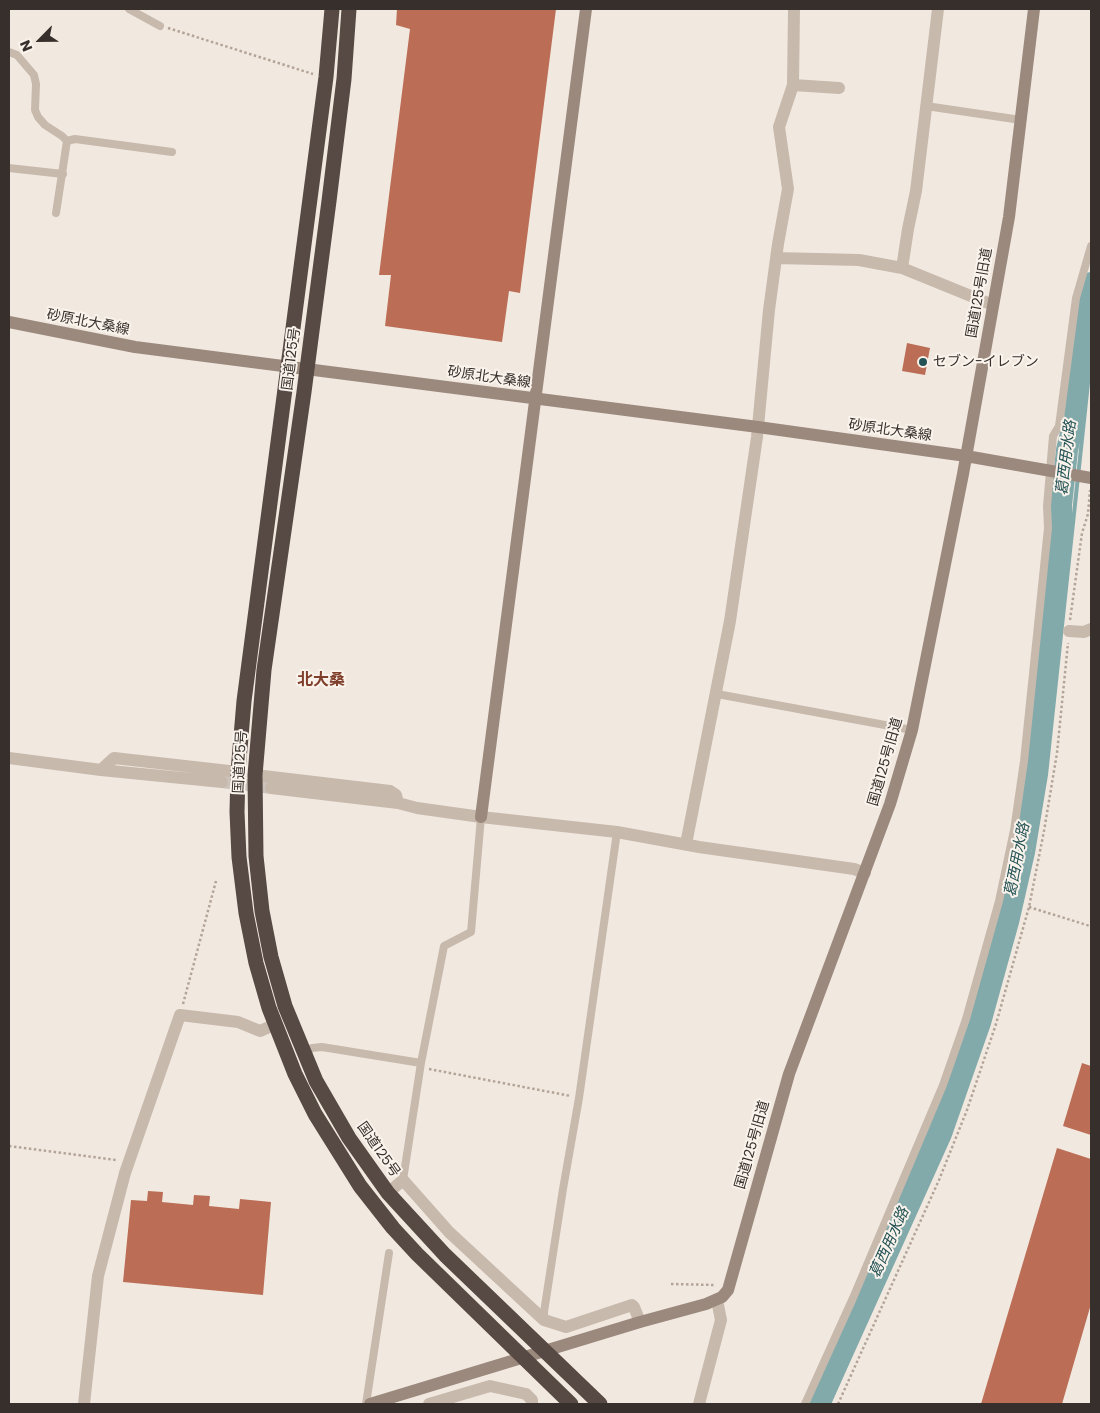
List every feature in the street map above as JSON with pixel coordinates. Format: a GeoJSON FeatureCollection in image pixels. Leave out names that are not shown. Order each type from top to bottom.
{"type":"FeatureCollection","features":[{"type":"Feature","properties":{"kind":"highway","name":"国道125号"},"geometry":{"type":"LineString","coordinates":[[332,9],[326,78],[244,701],[238,772],[237,812],[246,913],[256,963],[269,1008],[295,1074],[315,1114],[360,1186],[416,1254],[571,1404]]}},
{"type":"Feature","properties":{"kind":"highway","name":"国道125号"},"geometry":{"type":"LineString","coordinates":[[349,9],[344,79],[330,192],[307,370],[264,670],[255,775],[256,856],[262,911],[271,957],[285,1006],[316,1081],[349,1138],[388,1193],[446,1255],[600,1404]]}},
{"type":"Feature","properties":{"kind":"street"},"geometry":{"type":"LineString","coordinates":[[481,816],[586,9]]}},
{"type":"Feature","properties":{"kind":"street"},"geometry":{"type":"LineString","coordinates":[[686,844],[730,621],[758,427],[769,310],[788,189],[779,127],[793,85],[794,9]]}},
{"type":"Feature","properties":{"kind":"street"},"geometry":{"type":"LineString","coordinates":[[902,268],[916,191],[938,9]]}},
{"type":"Feature","properties":{"kind":"street","name":"国道125号旧道"},"geometry":{"type":"LineString","coordinates":[[717,1300],[728,1290],[731,1284],[789,1074],[890,804],[912,730],[966,456],[1009,217],[1034,9]]}},
{"type":"Feature","properties":{"kind":"street"},"geometry":{"type":"LineString","coordinates":[[793,85],[839,88]]}},
{"type":"Feature","properties":{"kind":"street"},"geometry":{"type":"LineString","coordinates":[[776,258],[859,260],[902,268],[993,305]]}},
{"type":"Feature","properties":{"kind":"street","name":"砂原北大桑線"},"geometry":{"type":"LineString","coordinates":[[9,322],[135,347],[535,400],[758,427],[1053,470]]}},
{"type":"Feature","properties":{"kind":"street"},"geometry":{"type":"LineString","coordinates":[[1053,470],[1089,478]]}},
{"type":"Feature","properties":{"kind":"street"},"geometry":{"type":"LineString","coordinates":[[1069,631],[1084,632],[1091,629]]}},
{"type":"Feature","properties":{"kind":"street"},"geometry":{"type":"LineString","coordinates":[[9,758],[101,770],[222,782]]}},
{"type":"Feature","properties":{"kind":"street"},"geometry":{"type":"LineString","coordinates":[[101,770],[114,758],[238,772]]}},
{"type":"Feature","properties":{"kind":"street"},"geometry":{"type":"LineString","coordinates":[[255,775],[390,791],[396,796],[398,804]]}},
{"type":"Feature","properties":{"kind":"street"},"geometry":{"type":"LineString","coordinates":[[271,788],[617,832],[698,847],[854,869],[865,873]]}},
{"type":"Feature","properties":{"kind":"street"},"geometry":{"type":"LineString","coordinates":[[84,1404],[98,1276],[129,1162],[180,1016],[238,1022],[260,1031],[276,1024]]}},
{"type":"Feature","properties":{"kind":"street"},"geometry":{"type":"LineString","coordinates":[[388,1193],[403,1180],[449,1232],[544,1320],[566,1327],[632,1306],[640,1322]]}},
{"type":"Feature","properties":{"kind":"street"},"geometry":{"type":"LineString","coordinates":[[370,1404],[717,1300],[721,1320],[699,1404]]}},
{"type":"Feature","properties":{"kind":"street"},"geometry":{"type":"LineString","coordinates":[[429,1404],[490,1386],[526,1394],[532,1400],[532,1404]]}},
{"type":"Feature","properties":{"kind":"lane"},"geometry":{"type":"LineString","coordinates":[[129,9],[160,26]]}},
{"type":"Feature","properties":{"kind":"lane"},"geometry":{"type":"LineString","coordinates":[[9,52],[16,55],[34,74],[36,84],[35,110],[38,117],[45,125],[67,141]]}},
{"type":"Feature","properties":{"kind":"lane"},"geometry":{"type":"LineString","coordinates":[[926,106],[1021,120]]}},
{"type":"Feature","properties":{"kind":"lane"},"geometry":{"type":"LineString","coordinates":[[67,141],[75,139],[172,152]]}},
{"type":"Feature","properties":{"kind":"lane"},"geometry":{"type":"LineString","coordinates":[[56,213],[67,141]]}},
{"type":"Feature","properties":{"kind":"lane"},"geometry":{"type":"LineString","coordinates":[[9,168],[63,174]]}},
{"type":"Feature","properties":{"kind":"lane"},"geometry":{"type":"LineString","coordinates":[[805,1404],[853,1298],[943,1085],[966,1019],[999,901],[1014,830],[1024,762],[1048,528],[1048,506],[1053,470],[1053,436],[1059,426],[1076,298],[1091,246]]}},
{"type":"Feature","properties":{"kind":"lane"},"geometry":{"type":"LineString","coordinates":[[717,694],[912,730]]}},
{"type":"Feature","properties":{"kind":"lane"},"geometry":{"type":"LineString","coordinates":[[403,1180],[420,1065],[444,946],[471,932],[481,816]]}},
{"type":"Feature","properties":{"kind":"lane"},"geometry":{"type":"LineString","coordinates":[[544,1320],[560,1208],[579,1098],[617,832]]}},
{"type":"Feature","properties":{"kind":"lane"},"geometry":{"type":"LineString","coordinates":[[304,1053],[312,1048],[322,1047],[420,1065]]}},
{"type":"Feature","properties":{"kind":"lane"},"geometry":{"type":"LineString","coordinates":[[366,1404],[388,1253]]}},
{"type":"Feature","properties":{"kind":"path"},"geometry":{"type":"LineString","coordinates":[[160,26],[326,78]]}},
{"type":"Feature","properties":{"kind":"path"},"geometry":{"type":"LineString","coordinates":[[180,1016],[216,881]]}},
{"type":"Feature","properties":{"kind":"path"},"geometry":{"type":"LineString","coordinates":[[1029,907],[1090,926]]}},
{"type":"Feature","properties":{"kind":"path"},"geometry":{"type":"LineString","coordinates":[[420,1065],[579,1098]]}},
{"type":"Feature","properties":{"kind":"path"},"geometry":{"type":"LineString","coordinates":[[9,1146],[129,1162]]}},
{"type":"Feature","properties":{"kind":"path"},"geometry":{"type":"LineString","coordinates":[[671,1284],[718,1285]]}},
{"type":"Feature","properties":{"kind":"building"},"geometry":{"type":"Polygon","coordinates":[[[397,9],[556,9],[520,293],[509,291],[502,342],[385,326],[391,275],[379,275],[410,29],[396,25],[397,9]]]}},
{"type":"Feature","properties":{"kind":"building"},"geometry":{"type":"Polygon","coordinates":[[[907,343],[930,348],[925,375],[902,371],[907,343]]]}},
{"type":"Feature","properties":{"kind":"building"},"geometry":{"type":"Polygon","coordinates":[[[1082,1063],[1091,1066],[1091,1135],[1063,1126],[1082,1063]]]}},
{"type":"Feature","properties":{"kind":"building"},"geometry":{"type":"Polygon","coordinates":[[[1057,1148],[1091,1159],[1091,1304],[1062,1404],[981,1404],[1057,1148]]]}},
{"type":"Feature","properties":{"kind":"building"},"geometry":{"type":"Polygon","coordinates":[[[148,1191],[163,1192],[162,1202],[193,1205],[194,1195],[210,1196],[209,1206],[239,1209],[240,1199],[271,1202],[263,1295],[123,1282],[131,1200],[147,1201],[148,1191]]]}},
{"type":"Feature","properties":{"kind":"waterway","name":"葛西用水路"},"geometry":{"type":"LineString","coordinates":[[819,1404],[938,1134],[978,1021],[1010,903],[1035,777],[1061,529],[1061,505],[1067,450],[1073,425],[1086,308],[1091,283]]}},
{"type":"Feature","properties":{"kind":"waterway"},"geometry":{"type":"LineString","coordinates":[[829,1404],[949,1138],[989,1024],[1017,923],[1033,853],[1046,775],[1091,355]]}},
{"type":"Feature","properties":{"kind":"tunnel"},"geometry":{"type":"LineString","coordinates":[[222,782],[271,788]]}},
{"type":"Feature","properties":{"kind":"place","name":"セブン-イレブン"},"geometry":{"type":"Point","coordinates":[923,362]}},
{"type":"Feature","properties":{"kind":"district","name":"北大桑"},"geometry":{"type":"Point","coordinates":[321,681]}}]}
